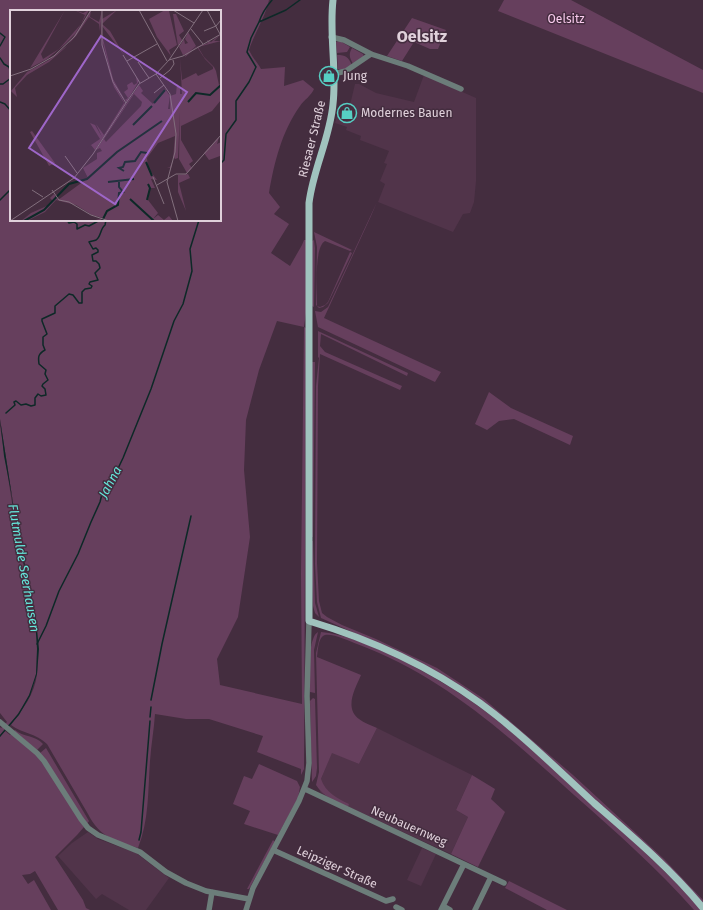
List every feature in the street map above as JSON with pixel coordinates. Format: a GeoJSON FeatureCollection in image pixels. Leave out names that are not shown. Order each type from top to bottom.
{"type":"FeatureCollection","features":[{"type":"Feature","properties":{"kind":"main road","name":"Riesaer Straße"},"geometry":{"type":"LineString","coordinates":[[308,621],[310,195],[330,122],[333,105],[331,37],[333,0]]}},
{"type":"Feature","properties":{"kind":"main road"},"geometry":{"type":"LineString","coordinates":[[308,621],[340,631],[410,661],[435,674],[482,704],[526,741],[661,863],[703,908]]}},
{"type":"Feature","properties":{"kind":"street"},"geometry":{"type":"LineString","coordinates":[[331,37],[344,40],[371,54],[408,66],[461,89]]}},
{"type":"Feature","properties":{"kind":"street"},"geometry":{"type":"LineString","coordinates":[[333,74],[346,71],[371,54]]}},
{"type":"Feature","properties":{"kind":"street"},"geometry":{"type":"LineString","coordinates":[[246,910],[248,899],[258,877],[305,789],[308,772],[308,621]]}},
{"type":"Feature","properties":{"kind":"street"},"geometry":{"type":"LineString","coordinates":[[1,722],[44,761],[78,815],[88,828],[98,835],[140,852],[166,872],[186,883],[212,892],[248,899]]}},
{"type":"Feature","properties":{"kind":"street","name":"Neubauernweg"},"geometry":{"type":"LineString","coordinates":[[305,789],[504,883]]}},
{"type":"Feature","properties":{"kind":"street","name":"Leipziger Straße"},"geometry":{"type":"LineString","coordinates":[[273,850],[386,901],[393,899]]}},
{"type":"Feature","properties":{"kind":"street"},"geometry":{"type":"LineString","coordinates":[[450,910],[442,908],[464,864]]}},
{"type":"Feature","properties":{"kind":"street"},"geometry":{"type":"LineString","coordinates":[[475,910],[490,877]]}},
{"type":"Feature","properties":{"kind":"street"},"geometry":{"type":"LineString","coordinates":[[209,910],[212,892]]}},
{"type":"Feature","properties":{"kind":"street"},"geometry":{"type":"LineString","coordinates":[[396,907],[402,910]]}},
{"type":"Feature","properties":{"kind":"shaded area"},"geometry":{"type":"Polygon","coordinates":[[[424,75],[476,98],[476,181],[474,202],[470,213],[463,214],[453,232],[378,202],[385,184],[380,181],[387,164],[384,163],[389,151],[360,140],[361,136],[346,130],[347,127],[335,123],[340,104],[350,105],[355,84],[359,84],[376,93],[414,102],[424,75]]]}},
{"type":"Feature","properties":{"kind":"shaded area"},"geometry":{"type":"Polygon","coordinates":[[[0,419],[16,522],[36,619],[39,649],[37,674],[30,696],[19,715],[0,737],[0,735],[18,714],[29,695],[36,674],[37,649],[35,619],[15,522],[4,456],[0,419]]]}},
{"type":"Feature","properties":{"kind":"shaded area"},"geometry":{"type":"Polygon","coordinates":[[[377,728],[472,775],[456,810],[468,817],[451,854],[327,797],[320,792],[321,779],[332,752],[359,764],[377,728]]]}},
{"type":"Feature","properties":{"kind":"shaded area"},"geometry":{"type":"Polygon","coordinates":[[[88,832],[98,839],[136,853],[169,878],[146,910],[129,910],[102,894],[96,899],[58,856],[72,843],[88,832]]]}},
{"type":"Feature","properties":{"kind":"shaded area"},"geometry":{"type":"Polygon","coordinates":[[[422,848],[436,854],[421,886],[407,880],[422,848]]]}},
{"type":"Feature","properties":{"kind":"green space"},"geometry":{"type":"Polygon","coordinates":[[[0,0],[269,0],[249,50],[250,53],[261,69],[285,67],[284,86],[303,80],[314,89],[288,126],[276,159],[269,193],[280,207],[274,214],[289,224],[271,253],[290,266],[304,240],[307,240],[307,306],[304,327],[306,328],[304,769],[301,775],[301,769],[257,752],[263,736],[209,719],[186,719],[155,714],[150,755],[146,816],[142,838],[138,848],[115,840],[103,833],[93,822],[47,744],[43,740],[11,725],[31,695],[36,681],[37,665],[34,683],[27,700],[0,735],[0,727],[1,728],[7,722],[0,713],[0,426],[15,522],[27,575],[16,522],[0,419],[0,0]],[[277,321],[259,370],[246,420],[244,470],[250,537],[238,617],[217,659],[220,685],[302,704],[301,574],[304,327],[277,321]]]}},
{"type":"Feature","properties":{"kind":"green space","name":"Oelsitz"},"geometry":{"type":"Polygon","coordinates":[[[504,0],[571,0],[703,70],[703,93],[498,11],[504,0]]]}},
{"type":"Feature","properties":{"kind":"green space"},"geometry":{"type":"Polygon","coordinates":[[[412,18],[446,30],[438,49],[430,49],[414,42],[402,61],[387,56],[412,18]]]}},
{"type":"Feature","properties":{"kind":"green space"},"geometry":{"type":"Polygon","coordinates":[[[340,41],[350,47],[347,52],[337,53],[336,42],[340,41]]]}},
{"type":"Feature","properties":{"kind":"green space"},"geometry":{"type":"Polygon","coordinates":[[[352,48],[363,54],[364,57],[353,64],[350,56],[352,48]]]}},
{"type":"Feature","properties":{"kind":"green space"},"geometry":{"type":"Polygon","coordinates":[[[337,55],[343,55],[346,57],[352,65],[343,70],[338,69],[337,55]]]}},
{"type":"Feature","properties":{"kind":"green space"},"geometry":{"type":"Polygon","coordinates":[[[377,202],[324,318],[441,372],[435,382],[318,327],[315,311],[321,312],[328,307],[377,202]]]}},
{"type":"Feature","properties":{"kind":"green space"},"geometry":{"type":"Polygon","coordinates":[[[314,232],[352,250],[350,251],[325,241],[321,245],[317,269],[317,306],[316,305],[317,247],[314,232]]]}},
{"type":"Feature","properties":{"kind":"green space"},"geometry":{"type":"Polygon","coordinates":[[[314,240],[314,307],[312,306],[312,241],[314,240]]]}},
{"type":"Feature","properties":{"kind":"green space"},"geometry":{"type":"Polygon","coordinates":[[[350,252],[352,253],[328,303],[323,307],[319,308],[317,306],[320,307],[328,302],[350,252]]]}},
{"type":"Feature","properties":{"kind":"green space"},"geometry":{"type":"Polygon","coordinates":[[[318,331],[408,373],[407,376],[321,334],[320,346],[325,352],[402,386],[400,390],[320,354],[318,386],[317,563],[319,601],[322,613],[342,625],[376,639],[437,668],[484,699],[573,775],[664,859],[703,900],[703,904],[526,738],[410,658],[321,618],[317,602],[315,564],[316,386],[319,358],[318,331]]]}},
{"type":"Feature","properties":{"kind":"green space"},"geometry":{"type":"Polygon","coordinates":[[[311,362],[315,362],[313,537],[311,537],[311,362]]]}},
{"type":"Feature","properties":{"kind":"green space"},"geometry":{"type":"Polygon","coordinates":[[[489,392],[511,408],[573,436],[570,445],[514,419],[499,421],[487,430],[475,424],[489,392]]]}},
{"type":"Feature","properties":{"kind":"green space"},"geometry":{"type":"Polygon","coordinates":[[[310,541],[313,541],[315,603],[319,617],[315,613],[313,606],[310,541]]]}},
{"type":"Feature","properties":{"kind":"green space"},"geometry":{"type":"Polygon","coordinates":[[[318,632],[314,650],[315,693],[310,692],[310,659],[312,642],[314,636],[318,632]]]}},
{"type":"Feature","properties":{"kind":"green space"},"geometry":{"type":"Polygon","coordinates":[[[321,632],[353,639],[369,645],[421,670],[478,706],[516,736],[625,834],[672,879],[701,910],[694,910],[651,865],[621,837],[524,750],[472,709],[446,690],[388,657],[346,639],[328,635],[321,638],[317,657],[361,675],[352,698],[352,709],[359,719],[377,728],[359,764],[332,753],[321,779],[329,791],[336,797],[349,804],[348,807],[326,796],[316,785],[319,772],[316,653],[321,632]]]}},
{"type":"Feature","properties":{"kind":"green space"},"geometry":{"type":"Polygon","coordinates":[[[313,698],[315,699],[317,768],[316,776],[312,782],[310,701],[313,698]]]}},
{"type":"Feature","properties":{"kind":"green space"},"geometry":{"type":"Polygon","coordinates":[[[15,730],[40,741],[43,744],[37,750],[14,731],[15,730]]]}},
{"type":"Feature","properties":{"kind":"green space"},"geometry":{"type":"Polygon","coordinates":[[[5,731],[10,735],[11,734],[34,753],[48,770],[84,827],[55,857],[83,900],[86,908],[90,910],[58,910],[35,871],[30,874],[22,875],[28,884],[34,880],[51,910],[0,910],[0,737],[5,731]]]}},
{"type":"Feature","properties":{"kind":"green space"},"geometry":{"type":"Polygon","coordinates":[[[46,748],[89,821],[87,824],[40,753],[46,748]]]}},
{"type":"Feature","properties":{"kind":"green space"},"geometry":{"type":"Polygon","coordinates":[[[259,764],[297,781],[300,787],[298,798],[278,835],[244,824],[250,811],[233,804],[244,776],[252,779],[259,764]]]}},
{"type":"Feature","properties":{"kind":"green space"},"geometry":{"type":"Polygon","coordinates":[[[472,775],[495,789],[491,799],[505,812],[478,867],[451,854],[468,817],[456,810],[472,775]]]}},
{"type":"Feature","properties":{"kind":"green space"},"geometry":{"type":"Polygon","coordinates":[[[273,840],[275,842],[249,889],[247,889],[273,840]]]}},
{"type":"Feature","properties":{"kind":"green space"},"geometry":{"type":"Polygon","coordinates":[[[509,881],[567,910],[547,910],[505,888],[509,881]]]}},
{"type":"Feature","properties":{"kind":"waterway"},"geometry":{"type":"LineString","coordinates":[[259,22],[264,10],[272,0]]}},
{"type":"Feature","properties":{"kind":"waterway","name":"Jahna"},"geometry":{"type":"LineString","coordinates":[[221,163],[224,160],[226,134],[236,120],[236,101],[249,82],[256,67],[247,52],[251,38],[259,22],[286,10],[300,0]]}},
{"type":"Feature","properties":{"kind":"waterway"},"geometry":{"type":"LineString","coordinates":[[0,33],[5,37],[0,46]]}},
{"type":"Feature","properties":{"kind":"waterway"},"geometry":{"type":"LineString","coordinates":[[0,58],[10,70]]}},
{"type":"Feature","properties":{"kind":"waterway"},"geometry":{"type":"LineString","coordinates":[[0,84],[3,84],[10,79]]}},
{"type":"Feature","properties":{"kind":"waterway"},"geometry":{"type":"LineString","coordinates":[[0,102],[5,104],[10,110]]}},
{"type":"Feature","properties":{"kind":"waterway"},"geometry":{"type":"LineString","coordinates":[[0,200],[10,190]]}},
{"type":"Feature","properties":{"kind":"waterway"},"geometry":{"type":"LineString","coordinates":[[68,221],[69,223],[74,222],[77,224],[77,229],[85,225],[89,226],[98,221]]}},
{"type":"Feature","properties":{"kind":"waterway"},"geometry":{"type":"LineString","coordinates":[[6,413],[15,405],[14,402],[16,401],[21,405],[26,404],[31,406],[35,405],[35,398],[38,394],[41,396],[46,395],[45,389],[42,386],[48,380],[45,374],[46,370],[39,364],[39,356],[45,350],[43,345],[43,337],[47,334],[42,319],[55,313],[55,306],[69,294],[73,295],[79,303],[82,303],[82,292],[85,289],[91,288],[92,286],[89,284],[90,282],[98,280],[95,273],[100,268],[99,264],[96,261],[93,261],[92,255],[98,252],[98,250],[96,248],[93,249],[89,242],[98,239],[106,221]]}},
{"type":"Feature","properties":{"kind":"waterway","name":"Jahna"},"geometry":{"type":"LineString","coordinates":[[37,644],[46,626],[59,591],[78,554],[102,494],[114,477],[123,458],[151,389],[174,321],[183,304],[192,271],[190,249],[199,221]]}},
{"type":"Feature","properties":{"kind":"waterway"},"geometry":{"type":"LineString","coordinates":[[151,700],[191,516]]}},
{"type":"Feature","properties":{"kind":"waterway"},"geometry":{"type":"LineString","coordinates":[[150,717],[151,707]]}},
{"type":"Feature","properties":{"kind":"waterway"},"geometry":{"type":"LineString","coordinates":[[139,840],[141,832],[150,721]]}},
{"type":"Feature","properties":{"kind":"place","name":"Jung"},"geometry":{"type":"Point","coordinates":[329,76]}},
{"type":"Feature","properties":{"kind":"place","name":"Modernes Bauen"},"geometry":{"type":"Point","coordinates":[347,113]}},
{"type":"Feature","properties":{"kind":"district","name":"Oelsitz"},"geometry":{"type":"Point","coordinates":[422,36]}},
{"type":"Feature","properties":{"kind":"water label","name":"Flutmulde Seerhausen"},"geometry":{"type":"Point","coordinates":[24,568]}}]}
